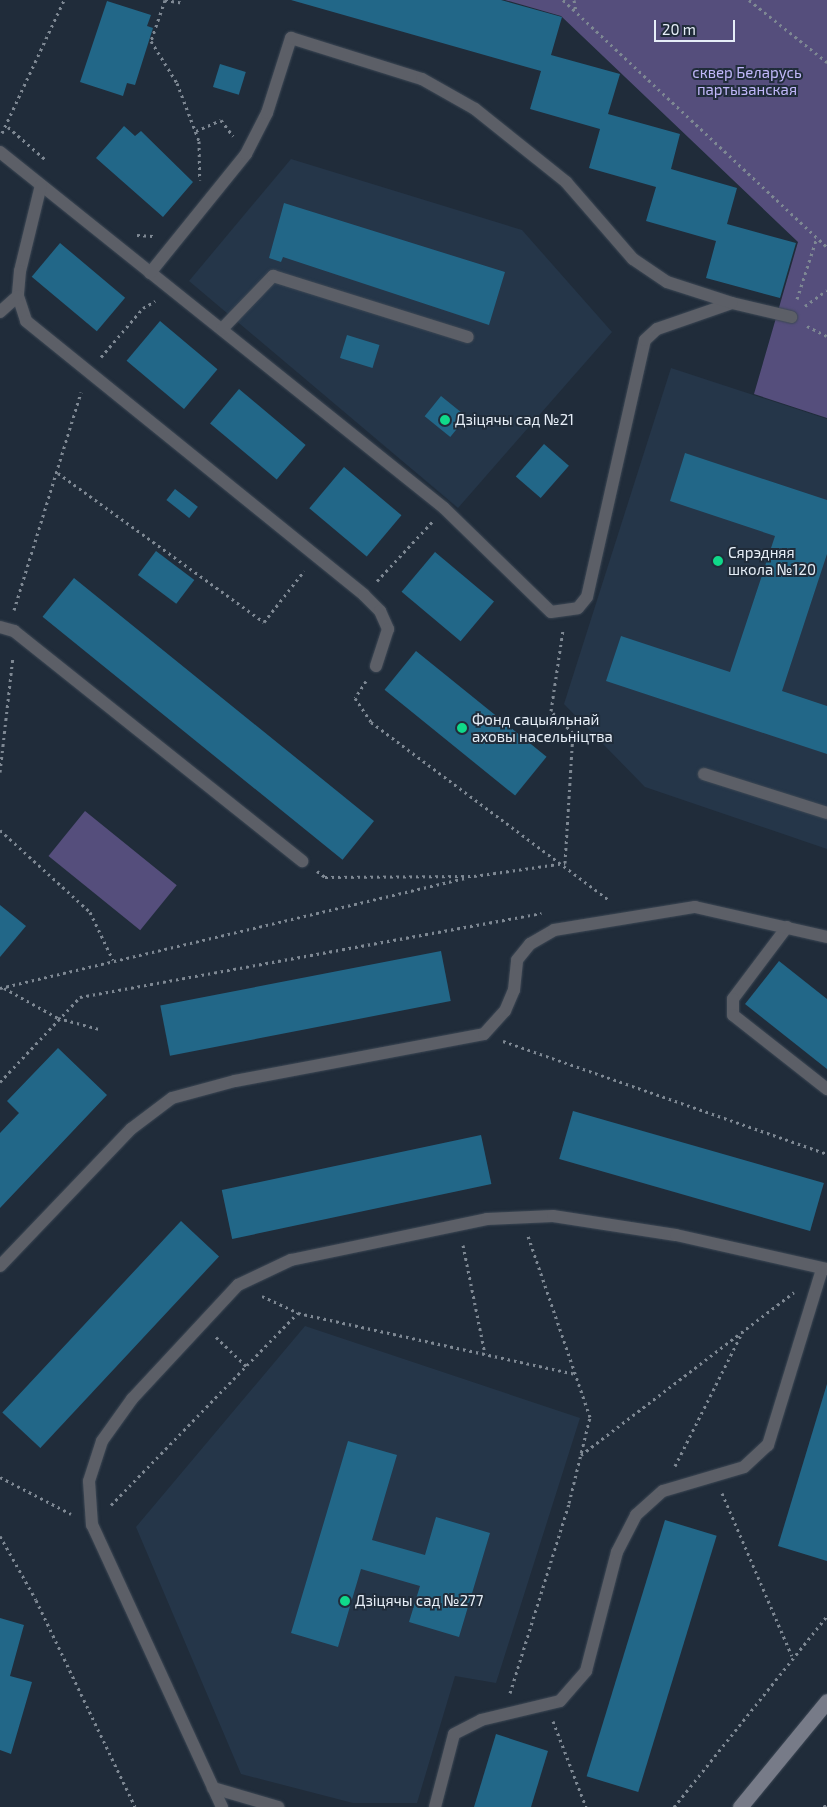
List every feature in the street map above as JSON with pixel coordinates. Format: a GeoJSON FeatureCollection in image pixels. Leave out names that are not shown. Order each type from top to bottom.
{"type":"FeatureCollection","features":[{"type":"Feature","properties":{"kind":"street"},"geometry":{"type":"LineString","coordinates":[[740,1807],[827,1700]]}},
{"type":"Feature","properties":{"kind":"lane"},"geometry":{"type":"LineString","coordinates":[[150,273],[246,154],[267,113],[291,38],[422,79],[475,109],[566,182],[633,259],[666,282],[732,303],[791,317]]}},
{"type":"Feature","properties":{"kind":"lane"},"geometry":{"type":"LineString","coordinates":[[0,152],[444,508],[539,605],[551,612],[566,612],[578,608],[587,598],[645,340],[657,329],[732,303]]}},
{"type":"Feature","properties":{"kind":"lane"},"geometry":{"type":"LineString","coordinates":[[41,185],[20,271],[18,296],[26,321],[364,595],[380,611],[388,629],[376,666]]}},
{"type":"Feature","properties":{"kind":"lane"},"geometry":{"type":"LineString","coordinates":[[222,329],[273,276],[468,337]]}},
{"type":"Feature","properties":{"kind":"lane"},"geometry":{"type":"LineString","coordinates":[[0,312],[18,296]]}},
{"type":"Feature","properties":{"kind":"lane"},"geometry":{"type":"LineString","coordinates":[[0,627],[14,632],[302,861]]}},
{"type":"Feature","properties":{"kind":"lane"},"geometry":{"type":"LineString","coordinates":[[704,774],[827,813]]}},
{"type":"Feature","properties":{"kind":"lane"},"geometry":{"type":"LineString","coordinates":[[0,1266],[131,1129],[172,1098],[235,1081],[484,1034],[505,1011],[514,990],[517,960],[530,944],[554,930],[630,916],[695,907],[827,937]]}},
{"type":"Feature","properties":{"kind":"lane"},"geometry":{"type":"LineString","coordinates":[[787,927],[733,999],[733,1015],[827,1089]]}},
{"type":"Feature","properties":{"kind":"lane"},"geometry":{"type":"LineString","coordinates":[[222,1807],[92,1525],[89,1481],[102,1440],[132,1398],[238,1285],[291,1260],[460,1224],[553,1216],[676,1236],[825,1270],[768,1446],[744,1468],[715,1479],[663,1491],[636,1515],[616,1552],[586,1671],[560,1701],[503,1715],[454,1734],[435,1807]]}},
{"type":"Feature","properties":{"kind":"lane"},"geometry":{"type":"LineString","coordinates":[[213,1788],[278,1807]]}},
{"type":"Feature","properties":{"kind":"path"},"geometry":{"type":"LineString","coordinates":[[0,134],[8,127],[64,0]]}},
{"type":"Feature","properties":{"kind":"path"},"geometry":{"type":"LineString","coordinates":[[183,3],[165,0],[151,41],[177,84],[196,132],[200,182],[194,190]]}},
{"type":"Feature","properties":{"kind":"path"},"geometry":{"type":"LineString","coordinates":[[563,0],[827,247]]}},
{"type":"Feature","properties":{"kind":"path"},"geometry":{"type":"LineString","coordinates":[[574,0],[576,12]]}},
{"type":"Feature","properties":{"kind":"path"},"geometry":{"type":"LineString","coordinates":[[748,0],[827,62]]}},
{"type":"Feature","properties":{"kind":"path"},"geometry":{"type":"LineString","coordinates":[[196,132],[221,120],[246,154]]}},
{"type":"Feature","properties":{"kind":"path"},"geometry":{"type":"LineString","coordinates":[[8,127],[51,165]]}},
{"type":"Feature","properties":{"kind":"path"},"geometry":{"type":"LineString","coordinates":[[132,234],[159,237]]}},
{"type":"Feature","properties":{"kind":"path"},"geometry":{"type":"LineString","coordinates":[[791,317],[816,238]]}},
{"type":"Feature","properties":{"kind":"path"},"geometry":{"type":"LineString","coordinates":[[791,317],[827,290]]}},
{"type":"Feature","properties":{"kind":"path"},"geometry":{"type":"LineString","coordinates":[[87,372],[143,308]]}},
{"type":"Feature","properties":{"kind":"path"},"geometry":{"type":"LineString","coordinates":[[0,772],[14,632],[13,606],[58,474],[82,388]]}},
{"type":"Feature","properties":{"kind":"path"},"geometry":{"type":"LineString","coordinates":[[58,474],[264,622],[300,575]]}},
{"type":"Feature","properties":{"kind":"path"},"geometry":{"type":"LineString","coordinates":[[364,595],[444,508]]}},
{"type":"Feature","properties":{"kind":"path"},"geometry":{"type":"LineString","coordinates":[[565,863],[573,732],[550,711],[566,612]]}},
{"type":"Feature","properties":{"kind":"path"},"geometry":{"type":"LineString","coordinates":[[376,666],[355,698],[371,722],[565,863],[630,916]]}},
{"type":"Feature","properties":{"kind":"path"},"geometry":{"type":"LineString","coordinates":[[0,830],[90,912],[113,960]]}},
{"type":"Feature","properties":{"kind":"path"},"geometry":{"type":"LineString","coordinates":[[302,861],[326,877],[474,876]]}},
{"type":"Feature","properties":{"kind":"path"},"geometry":{"type":"LineString","coordinates":[[2,988],[113,960],[474,876],[565,863]]}},
{"type":"Feature","properties":{"kind":"path"},"geometry":{"type":"LineString","coordinates":[[600,902],[610,900]]}},
{"type":"Feature","properties":{"kind":"path"},"geometry":{"type":"LineString","coordinates":[[0,1082],[58,1018],[80,997],[552,911]]}},
{"type":"Feature","properties":{"kind":"path"},"geometry":{"type":"LineString","coordinates":[[2,988],[58,1018],[99,1028]]}},
{"type":"Feature","properties":{"kind":"path"},"geometry":{"type":"LineString","coordinates":[[484,1034],[827,1154]]}},
{"type":"Feature","properties":{"kind":"path"},"geometry":{"type":"LineString","coordinates":[[503,1715],[590,1417],[522,1218]]}},
{"type":"Feature","properties":{"kind":"path"},"geometry":{"type":"LineString","coordinates":[[460,1224],[485,1354]]}},
{"type":"Feature","properties":{"kind":"path"},"geometry":{"type":"LineString","coordinates":[[580,1455],[743,1330],[825,1270]]}},
{"type":"Feature","properties":{"kind":"path"},"geometry":{"type":"LineString","coordinates":[[238,1285],[298,1313],[575,1374]]}},
{"type":"Feature","properties":{"kind":"path"},"geometry":{"type":"LineString","coordinates":[[0,1477],[92,1525],[298,1313]]}},
{"type":"Feature","properties":{"kind":"path"},"geometry":{"type":"LineString","coordinates":[[202,1324],[246,1366]]}},
{"type":"Feature","properties":{"kind":"path"},"geometry":{"type":"LineString","coordinates":[[663,1491],[743,1330]]}},
{"type":"Feature","properties":{"kind":"path"},"geometry":{"type":"LineString","coordinates":[[715,1479],[792,1656]]}},
{"type":"Feature","properties":{"kind":"path"},"geometry":{"type":"LineString","coordinates":[[0,1536],[36,1600],[135,1807]]}},
{"type":"Feature","properties":{"kind":"path"},"geometry":{"type":"LineString","coordinates":[[674,1807],[792,1656],[827,1616]]}},
{"type":"Feature","properties":{"kind":"path"},"geometry":{"type":"LineString","coordinates":[[546,1704],[586,1807]]}},
{"type":"Feature","properties":{"kind":"path"},"geometry":{"type":"LineString","coordinates":[[824,1807],[827,1803]]}},
{"type":"Feature","properties":{"kind":"shaded area","name":"Дзіцячы сад №21"},"geometry":{"type":"Polygon","coordinates":[[[291,159],[522,230],[612,332],[458,508],[189,281],[291,159]]]}},
{"type":"Feature","properties":{"kind":"shaded area","name":"Сярэдняя школа №120"},"geometry":{"type":"Polygon","coordinates":[[[671,368],[827,419],[827,849],[645,787],[564,704],[671,368]]]}},
{"type":"Feature","properties":{"kind":"shaded area","name":"Дзіцячы сад №277"},"geometry":{"type":"Polygon","coordinates":[[[305,1326],[580,1418],[496,1683],[455,1676],[417,1803],[353,1803],[241,1774],[136,1527],[305,1326]]]}},
{"type":"Feature","properties":{"kind":"green space","name":"сквер Беларусь партызанская"},"geometry":{"type":"Polygon","coordinates":[[[505,0],[827,0],[827,418],[754,394],[798,242],[561,16],[505,0]]]}},
{"type":"Feature","properties":{"kind":"green space"},"geometry":{"type":"Polygon","coordinates":[[[85,811],[177,885],[140,930],[48,856],[85,811]]]}},
{"type":"Feature","properties":{"kind":"building"},"geometry":{"type":"Polygon","coordinates":[[[291,0],[501,0],[562,17],[551,55],[620,74],[608,114],[680,134],[671,169],[737,188],[727,224],[796,243],[780,298],[706,278],[716,241],[646,221],[656,187],[589,168],[600,129],[530,109],[541,71],[291,0]]]}},
{"type":"Feature","properties":{"kind":"building"},"geometry":{"type":"Polygon","coordinates":[[[107,1],[151,15],[147,26],[153,28],[135,85],[127,83],[123,96],[80,82],[107,1]]]}},
{"type":"Feature","properties":{"kind":"building"},"geometry":{"type":"Polygon","coordinates":[[[220,64],[246,72],[239,95],[213,87],[220,64]]]}},
{"type":"Feature","properties":{"kind":"building"},"geometry":{"type":"Polygon","coordinates":[[[124,126],[135,136],[141,131],[193,182],[163,217],[96,158],[124,126]]]}},
{"type":"Feature","properties":{"kind":"building"},"geometry":{"type":"Polygon","coordinates":[[[284,203],[505,272],[489,325],[283,257],[281,262],[269,258],[284,203]]]}},
{"type":"Feature","properties":{"kind":"building"},"geometry":{"type":"Polygon","coordinates":[[[60,243],[125,298],[97,331],[32,277],[60,243]]]}},
{"type":"Feature","properties":{"kind":"building"},"geometry":{"type":"Polygon","coordinates":[[[160,321],[217,369],[184,409],[127,361],[160,321]]]}},
{"type":"Feature","properties":{"kind":"building"},"geometry":{"type":"Polygon","coordinates":[[[347,335],[380,345],[372,368],[340,358],[347,335]]]}},
{"type":"Feature","properties":{"kind":"building"},"geometry":{"type":"Polygon","coordinates":[[[239,389],[306,445],[277,479],[210,423],[239,389]]]}},
{"type":"Feature","properties":{"kind":"building"},"geometry":{"type":"Polygon","coordinates":[[[441,396],[467,417],[450,437],[425,416],[441,396]]]}},
{"type":"Feature","properties":{"kind":"building"},"geometry":{"type":"Polygon","coordinates":[[[544,444],[569,466],[541,498],[516,476],[544,444]]]}},
{"type":"Feature","properties":{"kind":"building"},"geometry":{"type":"Polygon","coordinates":[[[685,453],[827,500],[827,554],[782,691],[827,706],[827,754],[606,681],[621,636],[730,672],[775,536],[670,501],[685,453]]]}},
{"type":"Feature","properties":{"kind":"building"},"geometry":{"type":"Polygon","coordinates":[[[344,467],[401,515],[367,557],[309,508],[344,467]]]}},
{"type":"Feature","properties":{"kind":"building"},"geometry":{"type":"Polygon","coordinates":[[[175,489],[198,507],[189,518],[166,500],[175,489]]]}},
{"type":"Feature","properties":{"kind":"building"},"geometry":{"type":"Polygon","coordinates":[[[156,551],[194,580],[176,604],[138,575],[156,551]]]}},
{"type":"Feature","properties":{"kind":"building"},"geometry":{"type":"Polygon","coordinates":[[[435,552],[494,601],[461,641],[402,592],[435,552]]]}},
{"type":"Feature","properties":{"kind":"building"},"geometry":{"type":"Polygon","coordinates":[[[74,578],[374,821],[343,860],[43,617],[74,578]]]}},
{"type":"Feature","properties":{"kind":"building"},"geometry":{"type":"Polygon","coordinates":[[[416,651],[547,757],[515,796],[385,690],[416,651]]]}},
{"type":"Feature","properties":{"kind":"building"},"geometry":{"type":"Polygon","coordinates":[[[0,905],[26,926],[0,957],[0,905]]]}},
{"type":"Feature","properties":{"kind":"building"},"geometry":{"type":"Polygon","coordinates":[[[441,951],[451,1001],[170,1056],[160,1006],[441,951]]]}},
{"type":"Feature","properties":{"kind":"building"},"geometry":{"type":"Polygon","coordinates":[[[779,961],[827,999],[827,1069],[745,1004],[779,961]]]}},
{"type":"Feature","properties":{"kind":"building"},"geometry":{"type":"Polygon","coordinates":[[[58,1048],[107,1095],[0,1208],[0,1133],[19,1113],[7,1101],[58,1048]]]}},
{"type":"Feature","properties":{"kind":"building"},"geometry":{"type":"Polygon","coordinates":[[[573,1111],[824,1183],[810,1231],[559,1159],[573,1111]]]}},
{"type":"Feature","properties":{"kind":"building"},"geometry":{"type":"Polygon","coordinates":[[[481,1135],[491,1184],[232,1239],[222,1190],[481,1135]]]}},
{"type":"Feature","properties":{"kind":"building"},"geometry":{"type":"Polygon","coordinates":[[[181,1221],[219,1256],[40,1448],[2,1413],[181,1221]]]}},
{"type":"Feature","properties":{"kind":"building"},"geometry":{"type":"Polygon","coordinates":[[[827,1384],[827,1561],[778,1546],[827,1384]]]}},
{"type":"Feature","properties":{"kind":"building"},"geometry":{"type":"Polygon","coordinates":[[[348,1441],[397,1455],[372,1540],[425,1555],[436,1517],[490,1533],[459,1637],[409,1622],[420,1586],[361,1569],[338,1647],[291,1633],[348,1441]]]}},
{"type":"Feature","properties":{"kind":"building"},"geometry":{"type":"Polygon","coordinates":[[[665,1520],[717,1536],[638,1792],[587,1776],[665,1520]]]}},
{"type":"Feature","properties":{"kind":"building"},"geometry":{"type":"Polygon","coordinates":[[[0,1618],[24,1625],[10,1676],[32,1682],[11,1754],[0,1750],[0,1618]]]}},
{"type":"Feature","properties":{"kind":"building"},"geometry":{"type":"Polygon","coordinates":[[[496,1734],[548,1751],[531,1807],[474,1807],[496,1734]]]}},
{"type":"Feature","properties":{"kind":"place","name":"Дзіцячы сад №21"},"geometry":{"type":"Point","coordinates":[445,420]}},
{"type":"Feature","properties":{"kind":"place","name":"Сярэдняя школа №120"},"geometry":{"type":"Point","coordinates":[718,561]}},
{"type":"Feature","properties":{"kind":"place","name":"Фонд сацыяльнай аховы насельніцтва"},"geometry":{"type":"Point","coordinates":[462,728]}},
{"type":"Feature","properties":{"kind":"place","name":"Дзіцячы сад №277"},"geometry":{"type":"Point","coordinates":[345,1601]}}]}
